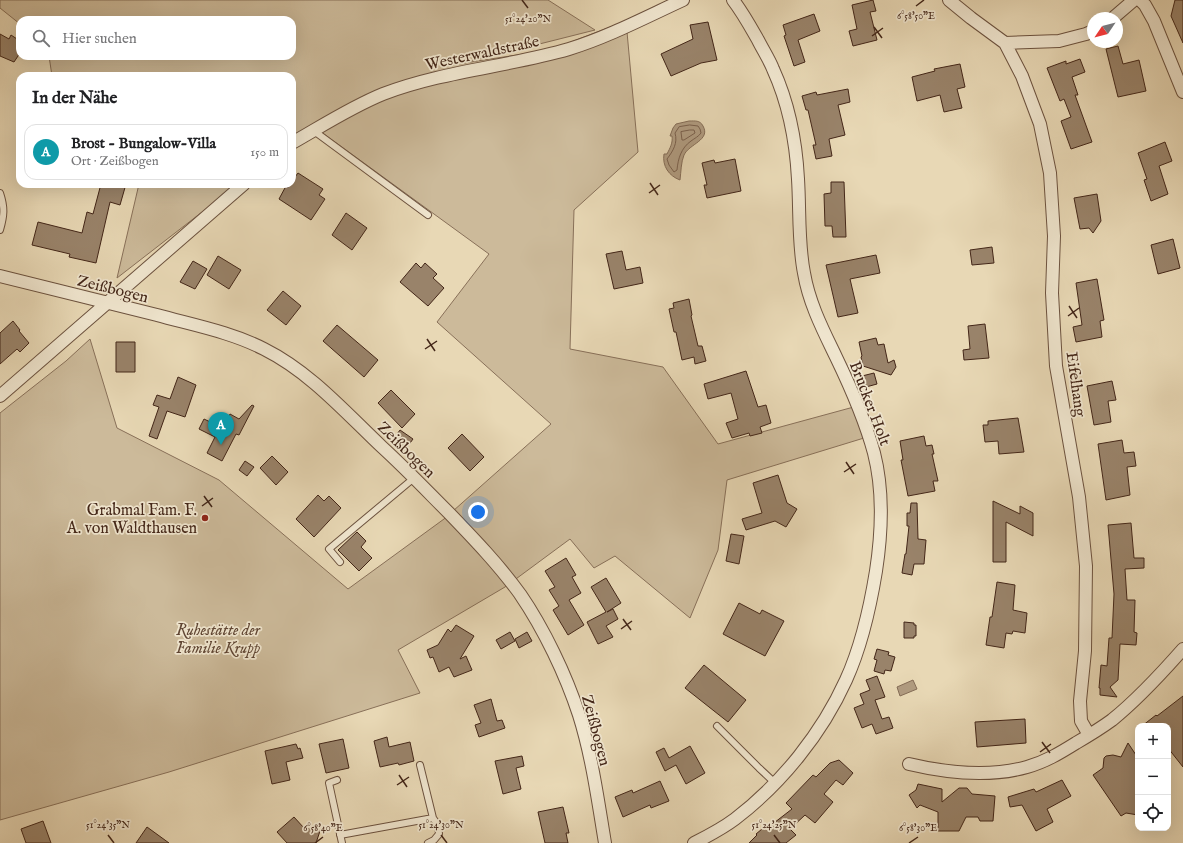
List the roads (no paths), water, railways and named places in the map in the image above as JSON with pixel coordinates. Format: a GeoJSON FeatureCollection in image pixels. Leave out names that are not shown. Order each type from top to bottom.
{"type":"FeatureCollection","features":[{"type":"Feature","properties":{"kind":"street","name":"Westerwaldstraße"},"geometry":{"type":"LineString","coordinates":[[296,141],[358,106],[406,86],[441,76],[541,56],[569,48],[622,28],[683,0]]}},
{"type":"Feature","properties":{"kind":"street","name":"Brucker Holt"},"geometry":{"type":"LineString","coordinates":[[694,843],[734,819],[774,783],[798,757],[828,714],[846,680],[868,615],[879,549],[881,520],[880,493],[875,456],[865,422],[849,383],[813,307],[807,290],[801,253],[797,158],[785,101],[772,67],[743,13],[733,0]]}},
{"type":"Feature","properties":{"kind":"street"},"geometry":{"type":"LineString","coordinates":[[949,0],[1005,43],[1059,41],[1087,34]]}},
{"type":"Feature","properties":{"kind":"street"},"geometry":{"type":"LineString","coordinates":[[1120,12],[1134,0]]}},
{"type":"Feature","properties":{"kind":"street"},"geometry":{"type":"LineString","coordinates":[[1140,0],[1145,5],[1154,21],[1183,92]]}},
{"type":"Feature","properties":{"kind":"street","name":"Eifelhang"},"geometry":{"type":"LineString","coordinates":[[1005,43],[1022,76],[1040,124],[1050,173],[1054,236],[1052,293],[1056,366],[1079,497],[1086,566],[1085,651],[1080,701],[1081,721],[1089,735]]}},
{"type":"Feature","properties":{"kind":"street"},"geometry":{"type":"LineString","coordinates":[[0,396],[239,188]]}},
{"type":"Feature","properties":{"kind":"street","name":"Zeißbogen"},"geometry":{"type":"LineString","coordinates":[[0,276],[214,330],[250,343],[280,358],[311,380],[414,478],[496,563],[520,595],[542,630],[572,694],[586,740],[605,843]]}},
{"type":"Feature","properties":{"kind":"street"},"geometry":{"type":"LineString","coordinates":[[909,764],[966,773],[990,773],[1027,767],[1047,760],[1112,720],[1151,685],[1183,649]]}},
{"type":"Feature","properties":{"kind":"lane"},"geometry":{"type":"LineString","coordinates":[[314,131],[428,216]]}},
{"type":"Feature","properties":{"kind":"lane"},"geometry":{"type":"LineString","coordinates":[[0,193],[4,205],[0,230]]}},
{"type":"Feature","properties":{"kind":"lane"},"geometry":{"type":"LineString","coordinates":[[340,562],[329,549],[414,478]]}},
{"type":"Feature","properties":{"kind":"lane"},"geometry":{"type":"LineString","coordinates":[[717,726],[774,783]]}},
{"type":"Feature","properties":{"kind":"lane"},"geometry":{"type":"LineString","coordinates":[[420,765],[433,818],[438,825],[439,834],[434,840],[428,843]]}},
{"type":"Feature","properties":{"kind":"lane"},"geometry":{"type":"LineString","coordinates":[[337,780],[329,783],[342,843]]}},
{"type":"Feature","properties":{"kind":"lane"},"geometry":{"type":"LineString","coordinates":[[340,835],[433,818]]}},
{"type":"Feature","properties":{"kind":"water"},"geometry":{"type":"Polygon","coordinates":[[[697,121],[703,126],[705,131],[702,138],[684,155],[680,180],[667,170],[664,163],[664,154],[667,154],[672,143],[672,136],[670,136],[676,124],[697,121]]]}},
{"type":"Feature","properties":{"kind":"water"},"geometry":{"type":"Polygon","coordinates":[[[913,680],[917,689],[900,696],[897,687],[913,680]]]}},
{"type":"Feature","properties":{"kind":"place","name":"Brost - Bungalow-Villa"},"geometry":{"type":"Point","coordinates":[221,445]}},
{"type":"Feature","properties":{"kind":"place","name":"Grabmal Fam. F. A. von Waldthausen"},"geometry":{"type":"Point","coordinates":[205,518]}},
{"type":"Feature","properties":{"kind":"park label","name":"Ruhestätte der Familie Krupp"},"geometry":{"type":"Point","coordinates":[218,638]}}]}
